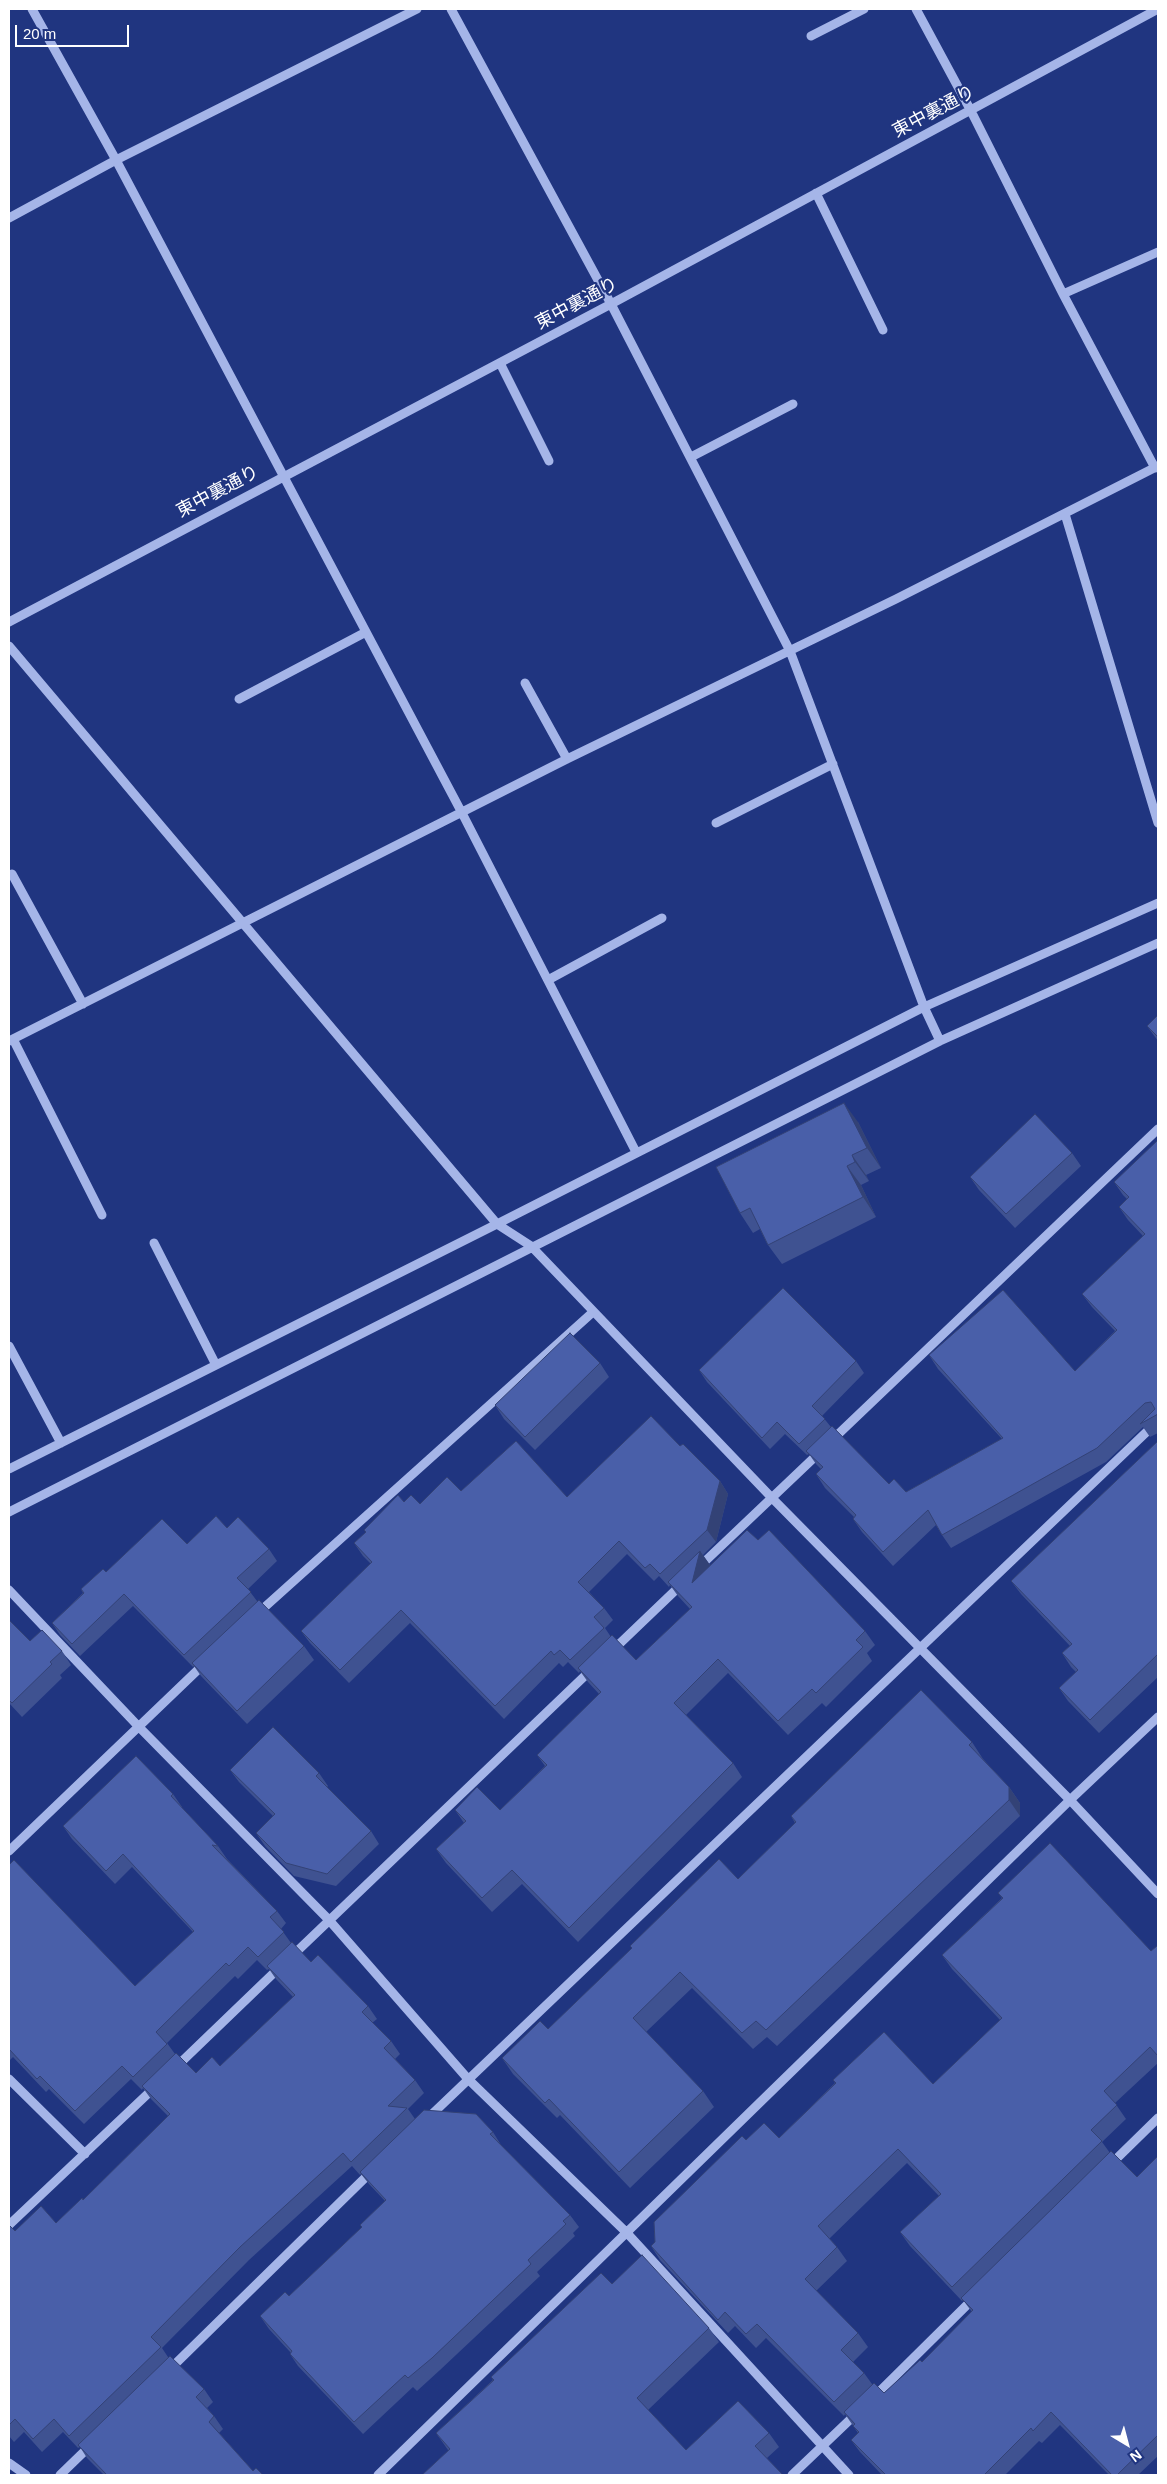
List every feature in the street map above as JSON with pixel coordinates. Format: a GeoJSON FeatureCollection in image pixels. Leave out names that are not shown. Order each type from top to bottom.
{"type":"FeatureCollection","features":[{"type":"Feature","properties":{"kind":"street"},"geometry":{"type":"LineString","coordinates":[[32,9],[116,160],[462,813],[636,1152]]}},
{"type":"Feature","properties":{"kind":"street"},"geometry":{"type":"LineString","coordinates":[[9,218],[116,160],[417,9]]}},
{"type":"Feature","properties":{"kind":"street"},"geometry":{"type":"LineString","coordinates":[[451,9],[611,304],[790,651],[924,1007],[940,1041]]}},
{"type":"Feature","properties":{"kind":"street"},"geometry":{"type":"LineString","coordinates":[[811,36],[864,9]]}},
{"type":"Feature","properties":{"kind":"street"},"geometry":{"type":"LineString","coordinates":[[102,1215],[11,1040],[244,924],[567,759],[790,651],[1157,467],[1063,294],[971,111],[916,9]]}},
{"type":"Feature","properties":{"kind":"street","name":"東中裏通り"},"geometry":{"type":"LineString","coordinates":[[9,622],[282,476],[611,304],[1158,9]]}},
{"type":"Feature","properties":{"kind":"street"},"geometry":{"type":"LineString","coordinates":[[816,193],[883,330]]}},
{"type":"Feature","properties":{"kind":"street"},"geometry":{"type":"LineString","coordinates":[[1063,294],[1158,252]]}},
{"type":"Feature","properties":{"kind":"street"},"geometry":{"type":"LineString","coordinates":[[500,363],[549,461]]}},
{"type":"Feature","properties":{"kind":"street"},"geometry":{"type":"LineString","coordinates":[[690,457],[793,404]]}},
{"type":"Feature","properties":{"kind":"street"},"geometry":{"type":"LineString","coordinates":[[1065,514],[1158,822]]}},
{"type":"Feature","properties":{"kind":"street"},"geometry":{"type":"LineString","coordinates":[[239,699],[366,632]]}},
{"type":"Feature","properties":{"kind":"street"},"geometry":{"type":"LineString","coordinates":[[9,646],[497,1224],[531,1246],[592,1312],[772,1498],[1070,1800],[1158,1894]]}},
{"type":"Feature","properties":{"kind":"street"},"geometry":{"type":"LineString","coordinates":[[525,683],[567,759]]}},
{"type":"Feature","properties":{"kind":"street"},"geometry":{"type":"LineString","coordinates":[[716,823],[833,764]]}},
{"type":"Feature","properties":{"kind":"street"},"geometry":{"type":"LineString","coordinates":[[12,874],[83,1004]]}},
{"type":"Feature","properties":{"kind":"street"},"geometry":{"type":"LineString","coordinates":[[9,1469],[924,1007],[1158,903]]}},
{"type":"Feature","properties":{"kind":"street"},"geometry":{"type":"LineString","coordinates":[[548,980],[662,918]]}},
{"type":"Feature","properties":{"kind":"street"},"geometry":{"type":"LineString","coordinates":[[9,1512],[531,1246],[940,1041],[1158,944]]}},
{"type":"Feature","properties":{"kind":"street"},"geometry":{"type":"LineString","coordinates":[[608,1655],[1158,1129]]}},
{"type":"Feature","properties":{"kind":"street"},"geometry":{"type":"LineString","coordinates":[[154,1243],[216,1365]]}},
{"type":"Feature","properties":{"kind":"street"},"geometry":{"type":"LineString","coordinates":[[250,1621],[592,1312]]}},
{"type":"Feature","properties":{"kind":"street"},"geometry":{"type":"LineString","coordinates":[[9,1346],[61,1443]]}},
{"type":"Feature","properties":{"kind":"street"},"geometry":{"type":"LineString","coordinates":[[418,2127],[1158,1421]]}},
{"type":"Feature","properties":{"kind":"street"},"geometry":{"type":"LineString","coordinates":[[9,1590],[138,1727],[329,1920],[468,2079],[627,2233],[849,2475]]}},
{"type":"Feature","properties":{"kind":"street"},"geometry":{"type":"LineString","coordinates":[[9,1851],[215,1654]]}},
{"type":"Feature","properties":{"kind":"street"},"geometry":{"type":"LineString","coordinates":[[171,2072],[601,1662]]}},
{"type":"Feature","properties":{"kind":"street"},"geometry":{"type":"LineString","coordinates":[[378,2475],[1070,1800],[1158,1717]]}},
{"type":"Feature","properties":{"kind":"street"},"geometry":{"type":"LineString","coordinates":[[9,2078],[85,2154]]}},
{"type":"Feature","properties":{"kind":"street"},"geometry":{"type":"LineString","coordinates":[[9,2225],[164,2078]]}},
{"type":"Feature","properties":{"kind":"street"},"geometry":{"type":"LineString","coordinates":[[1101,2174],[1158,2118]]}},
{"type":"Feature","properties":{"kind":"street"},"geometry":{"type":"LineString","coordinates":[[160,2378],[382,2162]]}},
{"type":"Feature","properties":{"kind":"street"},"geometry":{"type":"LineString","coordinates":[[792,2475],[980,2293]]}},
{"type":"Feature","properties":{"kind":"street"},"geometry":{"type":"LineString","coordinates":[[60,2475],[96,2440]]}},
{"type":"Feature","properties":{"kind":"street"},"geometry":{"type":"LineString","coordinates":[[9,2463],[26,2475]]}},
{"type":"Feature","properties":{"kind":"building"},"geometry":{"type":"Polygon","coordinates":[[[1158,1015],[1158,1037],[1147,1026],[1158,1015]]]}},
{"type":"Feature","properties":{"kind":"building"},"geometry":{"type":"Polygon","coordinates":[[[844,1103],[867,1148],[852,1155],[855,1162],[847,1166],[863,1197],[768,1245],[750,1208],[740,1213],[716,1167],[844,1103]]]}},
{"type":"Feature","properties":{"kind":"building"},"geometry":{"type":"Polygon","coordinates":[[[1035,1114],[1072,1153],[1006,1214],[970,1177],[1035,1114]]]}},
{"type":"Feature","properties":{"kind":"building"},"geometry":{"type":"Polygon","coordinates":[[[1158,1140],[1158,1414],[1140,1424],[1155,1409],[1151,1402],[1145,1403],[1097,1448],[942,1535],[928,1510],[883,1552],[853,1519],[856,1515],[816,1474],[823,1467],[806,1451],[832,1426],[889,1484],[894,1479],[906,1492],[1003,1438],[929,1355],[1003,1290],[1075,1371],[1117,1330],[1082,1294],[1145,1234],[1119,1207],[1129,1197],[1114,1182],[1158,1140]]]}},
{"type":"Feature","properties":{"kind":"building"},"geometry":{"type":"Polygon","coordinates":[[[783,1288],[856,1361],[812,1406],[825,1419],[799,1444],[777,1422],[762,1438],[699,1370],[783,1288]]]}},
{"type":"Feature","properties":{"kind":"building"},"geometry":{"type":"Polygon","coordinates":[[[570,1333],[600,1363],[525,1437],[495,1405],[570,1333]]]}},
{"type":"Feature","properties":{"kind":"building"},"geometry":{"type":"Polygon","coordinates":[[[651,1416],[680,1446],[683,1444],[720,1481],[707,1530],[660,1574],[650,1564],[645,1568],[619,1541],[578,1582],[604,1608],[594,1617],[604,1628],[570,1660],[560,1650],[554,1655],[551,1651],[495,1706],[401,1610],[340,1670],[301,1631],[372,1562],[354,1543],[398,1495],[404,1502],[411,1495],[420,1504],[447,1477],[461,1491],[516,1441],[567,1497],[651,1416]]]}},
{"type":"Feature","properties":{"kind":"building"},"geometry":{"type":"Polygon","coordinates":[[[1158,1441],[1158,1654],[1090,1720],[1059,1688],[1078,1670],[1062,1653],[1072,1644],[1011,1581],[1158,1441]]]}},
{"type":"Feature","properties":{"kind":"building"},"geometry":{"type":"Polygon","coordinates":[[[216,1516],[227,1528],[238,1517],[269,1549],[237,1578],[251,1592],[184,1655],[124,1594],[72,1644],[52,1623],[84,1593],[81,1589],[103,1569],[106,1572],[162,1519],[187,1544],[216,1516]]]}},
{"type":"Feature","properties":{"kind":"building"},"geometry":{"type":"Polygon","coordinates":[[[747,1530],[758,1540],[769,1530],[865,1631],[856,1640],[863,1647],[816,1693],[812,1689],[778,1721],[718,1659],[674,1703],[733,1763],[569,1928],[512,1870],[482,1898],[436,1849],[466,1821],[455,1810],[477,1787],[500,1810],[547,1765],[537,1755],[601,1692],[578,1668],[612,1635],[636,1660],[692,1607],[668,1582],[700,1551],[692,1583],[747,1530]]]}},
{"type":"Feature","properties":{"kind":"building"},"geometry":{"type":"Polygon","coordinates":[[[259,1600],[304,1646],[237,1711],[192,1663],[259,1600]]]}},
{"type":"Feature","properties":{"kind":"building"},"geometry":{"type":"Polygon","coordinates":[[[9,1620],[30,1641],[42,1630],[62,1651],[50,1662],[52,1664],[12,1703],[9,1700],[9,1620]]]}},
{"type":"Feature","properties":{"kind":"building"},"geometry":{"type":"Polygon","coordinates":[[[921,1690],[972,1742],[969,1745],[1009,1787],[1009,1800],[766,2030],[756,2021],[742,2033],[680,1972],[633,2018],[703,2091],[619,2172],[549,2099],[545,2103],[502,2058],[540,2021],[548,2029],[632,1948],[630,1946],[719,1859],[738,1879],[796,1822],[791,1816],[921,1690]]]}},
{"type":"Feature","properties":{"kind":"building"},"geometry":{"type":"Polygon","coordinates":[[[273,1727],[319,1773],[316,1776],[371,1831],[327,1874],[286,1863],[256,1833],[275,1814],[230,1770],[273,1727]]]}},
{"type":"Feature","properties":{"kind":"building"},"geometry":{"type":"Polygon","coordinates":[[[136,1756],[173,1794],[171,1796],[218,1846],[212,1845],[277,1911],[270,1917],[284,1932],[258,1957],[248,1947],[229,1966],[226,1963],[156,2032],[167,2044],[133,2077],[122,2066],[75,2111],[40,2076],[37,2079],[9,2049],[9,1865],[14,1860],[135,1986],[194,1931],[123,1854],[106,1871],[63,1826],[136,1756]]]}},
{"type":"Feature","properties":{"kind":"building"},"geometry":{"type":"Polygon","coordinates":[[[1050,1843],[1151,1951],[1158,1947],[1158,2056],[1150,2047],[1104,2091],[1117,2105],[1091,2130],[1102,2141],[952,2287],[900,2232],[941,2194],[898,2149],[818,2226],[837,2247],[805,2279],[858,2333],[841,2350],[864,2373],[834,2402],[757,2324],[746,2334],[725,2312],[718,2320],[651,2246],[655,2242],[654,2222],[742,2136],[746,2140],[764,2123],[779,2138],[836,2083],[833,2080],[884,2032],[933,2084],[1002,2018],[942,1955],[1003,1898],[998,1893],[1050,1843]]]}},
{"type":"Feature","properties":{"kind":"building"},"geometry":{"type":"Polygon","coordinates":[[[292,1942],[311,1962],[318,1955],[368,2006],[362,2012],[391,2041],[384,2048],[415,2080],[388,2106],[407,2108],[351,2162],[343,2153],[240,2247],[151,2337],[161,2347],[69,2436],[54,2419],[33,2439],[15,2419],[9,2425],[9,2225],[15,2231],[41,2206],[56,2223],[82,2198],[83,2200],[170,2114],[142,2086],[176,2053],[196,2073],[212,2057],[220,2066],[295,1995],[267,1966],[292,1942]]]}},
{"type":"Feature","properties":{"kind":"building"},"geometry":{"type":"Polygon","coordinates":[[[424,2110],[476,2114],[493,2132],[490,2134],[570,2215],[563,2221],[566,2224],[528,2260],[531,2264],[432,2358],[408,2378],[405,2375],[354,2422],[290,2354],[292,2351],[260,2316],[285,2292],[289,2296],[362,2227],[360,2225],[386,2200],[360,2172],[424,2110]]]}},
{"type":"Feature","properties":{"kind":"building"},"geometry":{"type":"Polygon","coordinates":[[[1111,2151],[1137,2177],[1158,2156],[1158,2435],[1117,2475],[1112,2475],[1051,2412],[1033,2431],[1031,2428],[984,2475],[886,2475],[851,2440],[859,2432],[853,2426],[855,2424],[844,2412],[874,2383],[884,2393],[920,2360],[922,2362],[973,2310],[961,2298],[1111,2151]]]}},
{"type":"Feature","properties":{"kind":"building"},"geometry":{"type":"Polygon","coordinates":[[[642,2255],[709,2328],[637,2398],[686,2450],[738,2401],[769,2433],[755,2446],[783,2475],[422,2475],[450,2449],[436,2433],[494,2380],[491,2377],[601,2273],[612,2284],[642,2255]]]}},
{"type":"Feature","properties":{"kind":"building"},"geometry":{"type":"Polygon","coordinates":[[[170,2356],[204,2389],[196,2397],[214,2416],[209,2422],[253,2471],[256,2468],[263,2475],[107,2475],[78,2445],[170,2356]]]}}]}
